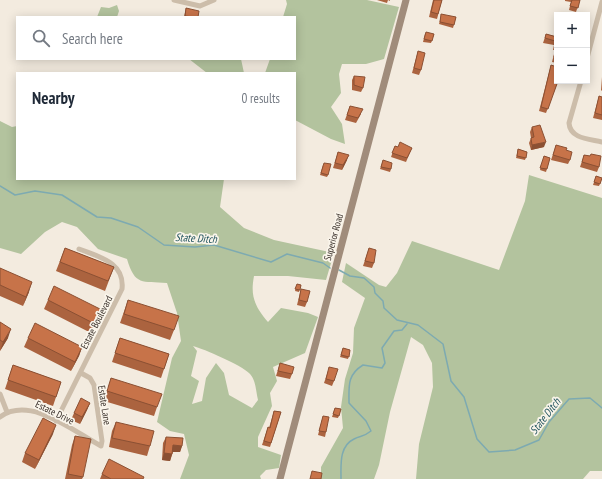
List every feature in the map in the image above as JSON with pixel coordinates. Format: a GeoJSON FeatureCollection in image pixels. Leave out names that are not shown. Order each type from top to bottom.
{"type":"FeatureCollection","features":[{"type":"Feature","properties":{"kind":"street"},"geometry":{"type":"LineString","coordinates":[[174,0],[198,6],[212,1]]}},
{"type":"Feature","properties":{"kind":"street","name":"Superior Road"},"geometry":{"type":"LineString","coordinates":[[280,479],[406,0]]}},
{"type":"Feature","properties":{"kind":"street"},"geometry":{"type":"LineString","coordinates":[[590,48],[602,2]]}},
{"type":"Feature","properties":{"kind":"street"},"geometry":{"type":"LineString","coordinates":[[580,84],[569,123],[571,131],[578,136],[602,142]]}},
{"type":"Feature","properties":{"kind":"street","name":"Estate Boulevard"},"geometry":{"type":"LineString","coordinates":[[56,421],[121,292],[122,281],[119,270],[112,262],[79,249]]}},
{"type":"Feature","properties":{"kind":"street","name":"Estate Lane"},"geometry":{"type":"LineString","coordinates":[[81,373],[88,377],[94,384],[102,441],[101,446]]}},
{"type":"Feature","properties":{"kind":"street"},"geometry":{"type":"LineString","coordinates":[[0,394],[7,412]]}},
{"type":"Feature","properties":{"kind":"street","name":"Estate Drive"},"geometry":{"type":"LineString","coordinates":[[0,417],[7,412],[17,409],[30,409],[56,421],[101,446]]}},
{"type":"Feature","properties":{"kind":"green space"},"geometry":{"type":"Polygon","coordinates":[[[286,0],[367,0],[399,7],[384,59],[366,64],[342,64],[339,74],[341,93],[331,107],[342,124],[345,144],[331,139],[296,121],[296,72],[265,72],[270,60],[296,60],[296,16],[283,16],[287,4],[286,0]]]}},
{"type":"Feature","properties":{"kind":"green space"},"geometry":{"type":"Polygon","coordinates":[[[117,5],[119,11],[117,16],[97,16],[101,7],[109,8],[117,5]]]}},
{"type":"Feature","properties":{"kind":"green space"},"geometry":{"type":"Polygon","coordinates":[[[190,60],[241,60],[244,72],[206,72],[190,60]]]}},
{"type":"Feature","properties":{"kind":"green space"},"geometry":{"type":"Polygon","coordinates":[[[0,121],[12,127],[16,126],[16,180],[224,180],[220,207],[244,228],[274,240],[334,253],[326,280],[288,276],[254,276],[253,296],[257,306],[268,322],[281,308],[308,313],[318,317],[305,353],[273,367],[277,381],[270,393],[272,406],[258,437],[258,447],[281,455],[279,468],[266,470],[260,476],[261,479],[180,479],[189,455],[184,434],[170,431],[157,422],[172,358],[181,341],[177,313],[167,283],[145,282],[137,278],[133,274],[127,259],[98,249],[77,227],[62,222],[45,232],[21,254],[0,248],[0,121]],[[193,346],[197,351],[191,376],[199,381],[192,404],[202,401],[206,378],[216,363],[224,373],[229,395],[252,408],[258,400],[254,382],[249,373],[231,362],[193,346]]]}},
{"type":"Feature","properties":{"kind":"green space"},"geometry":{"type":"Polygon","coordinates":[[[529,175],[602,198],[602,471],[590,471],[583,479],[416,479],[419,444],[433,387],[432,363],[423,345],[411,337],[390,412],[379,465],[374,479],[321,479],[321,467],[343,428],[341,407],[345,379],[353,353],[354,328],[365,298],[342,282],[346,263],[379,285],[386,287],[397,273],[412,241],[499,270],[525,201],[529,175]]]}},
{"type":"Feature","properties":{"kind":"building"},"geometry":{"type":"Polygon","coordinates":[[[434,0],[442,0],[438,14],[431,12],[434,0]]]}},
{"type":"Feature","properties":{"kind":"building"},"geometry":{"type":"Polygon","coordinates":[[[572,0],[580,0],[578,8],[570,6],[572,0]]]}},
{"type":"Feature","properties":{"kind":"building"},"geometry":{"type":"Polygon","coordinates":[[[186,8],[199,11],[198,16],[185,16],[186,8]]]}},
{"type":"Feature","properties":{"kind":"building"},"geometry":{"type":"Polygon","coordinates":[[[441,14],[456,17],[454,25],[440,22],[441,14]]]}},
{"type":"Feature","properties":{"kind":"building"},"geometry":{"type":"Polygon","coordinates":[[[426,32],[434,34],[432,41],[424,39],[426,32]]]}},
{"type":"Feature","properties":{"kind":"building"},"geometry":{"type":"Polygon","coordinates":[[[546,34],[554,36],[554,41],[545,38],[546,34]]]}},
{"type":"Feature","properties":{"kind":"building"},"geometry":{"type":"Polygon","coordinates":[[[418,51],[425,53],[421,70],[414,68],[418,51]]]}},
{"type":"Feature","properties":{"kind":"building"},"geometry":{"type":"Polygon","coordinates":[[[551,65],[554,66],[554,84],[557,84],[548,109],[541,107],[551,65]]]}},
{"type":"Feature","properties":{"kind":"building"},"geometry":{"type":"Polygon","coordinates":[[[354,76],[365,77],[363,88],[354,85],[354,76]]]}},
{"type":"Feature","properties":{"kind":"building"},"geometry":{"type":"Polygon","coordinates":[[[599,96],[602,97],[602,115],[595,113],[599,96]]]}},
{"type":"Feature","properties":{"kind":"building"},"geometry":{"type":"Polygon","coordinates":[[[350,106],[363,109],[358,118],[347,115],[350,106]]]}},
{"type":"Feature","properties":{"kind":"building"},"geometry":{"type":"Polygon","coordinates":[[[540,125],[546,142],[532,145],[531,138],[534,137],[532,127],[540,125]]]}},
{"type":"Feature","properties":{"kind":"building"},"geometry":{"type":"Polygon","coordinates":[[[400,142],[412,148],[407,158],[392,153],[395,146],[398,147],[400,142]]]}},
{"type":"Feature","properties":{"kind":"building"},"geometry":{"type":"Polygon","coordinates":[[[556,145],[567,148],[566,150],[572,152],[570,160],[553,155],[556,145]]]}},
{"type":"Feature","properties":{"kind":"building"},"geometry":{"type":"Polygon","coordinates":[[[518,149],[527,152],[526,158],[517,156],[518,149]]]}},
{"type":"Feature","properties":{"kind":"building"},"geometry":{"type":"Polygon","coordinates":[[[338,152],[349,155],[343,165],[335,163],[338,152]]]}},
{"type":"Feature","properties":{"kind":"building"},"geometry":{"type":"Polygon","coordinates":[[[591,154],[601,156],[599,167],[582,162],[584,155],[590,156],[591,154]]]}},
{"type":"Feature","properties":{"kind":"building"},"geometry":{"type":"Polygon","coordinates":[[[544,156],[550,158],[547,169],[540,168],[544,156]]]}},
{"type":"Feature","properties":{"kind":"building"},"geometry":{"type":"Polygon","coordinates":[[[383,160],[392,163],[391,169],[381,167],[383,160]]]}},
{"type":"Feature","properties":{"kind":"building"},"geometry":{"type":"Polygon","coordinates":[[[324,163],[331,164],[328,175],[321,173],[324,163]]]}},
{"type":"Feature","properties":{"kind":"building"},"geometry":{"type":"Polygon","coordinates":[[[596,176],[602,178],[600,184],[594,182],[596,176]]]}},
{"type":"Feature","properties":{"kind":"building"},"geometry":{"type":"Polygon","coordinates":[[[65,248],[114,267],[108,281],[60,262],[65,248]]]}},
{"type":"Feature","properties":{"kind":"building"},"geometry":{"type":"Polygon","coordinates":[[[369,248],[376,250],[374,263],[365,261],[369,248]]]}},
{"type":"Feature","properties":{"kind":"building"},"geometry":{"type":"Polygon","coordinates":[[[0,268],[32,282],[26,297],[0,285],[0,268]]]}},
{"type":"Feature","properties":{"kind":"building"},"geometry":{"type":"Polygon","coordinates":[[[297,284],[301,285],[300,290],[295,289],[297,284]]]}},
{"type":"Feature","properties":{"kind":"building"},"geometry":{"type":"Polygon","coordinates":[[[54,286],[102,310],[95,324],[48,300],[54,286]]]}},
{"type":"Feature","properties":{"kind":"building"},"geometry":{"type":"Polygon","coordinates":[[[301,289],[310,291],[307,302],[299,300],[301,289]]]}},
{"type":"Feature","properties":{"kind":"building"},"geometry":{"type":"Polygon","coordinates":[[[128,300],[179,316],[174,330],[124,314],[128,300]]]}},
{"type":"Feature","properties":{"kind":"building"},"geometry":{"type":"Polygon","coordinates":[[[0,322],[11,329],[3,342],[0,340],[0,322]]]}},
{"type":"Feature","properties":{"kind":"building"},"geometry":{"type":"Polygon","coordinates":[[[35,323],[82,347],[75,362],[28,338],[35,323]]]}},
{"type":"Feature","properties":{"kind":"building"},"geometry":{"type":"Polygon","coordinates":[[[120,338],[169,354],[164,369],[115,353],[120,338]]]}},
{"type":"Feature","properties":{"kind":"building"},"geometry":{"type":"Polygon","coordinates":[[[343,348],[350,350],[349,357],[341,355],[343,348]]]}},
{"type":"Feature","properties":{"kind":"building"},"geometry":{"type":"Polygon","coordinates":[[[280,363],[294,367],[292,374],[278,371],[280,363]]]}},
{"type":"Feature","properties":{"kind":"building"},"geometry":{"type":"Polygon","coordinates":[[[13,365],[61,382],[56,397],[8,380],[13,365]]]}},
{"type":"Feature","properties":{"kind":"building"},"geometry":{"type":"Polygon","coordinates":[[[329,367],[338,369],[334,381],[326,379],[329,367]]]}},
{"type":"Feature","properties":{"kind":"building"},"geometry":{"type":"Polygon","coordinates":[[[111,378],[162,394],[157,407],[107,391],[111,378]]]}},
{"type":"Feature","properties":{"kind":"building"},"geometry":{"type":"Polygon","coordinates":[[[81,398],[90,403],[82,417],[74,413],[81,398]]]}},
{"type":"Feature","properties":{"kind":"building"},"geometry":{"type":"Polygon","coordinates":[[[335,408],[341,409],[339,416],[333,414],[335,408]]]}},
{"type":"Feature","properties":{"kind":"building"},"geometry":{"type":"Polygon","coordinates":[[[274,411],[281,412],[271,443],[264,441],[268,427],[270,428],[274,411]]]}},
{"type":"Feature","properties":{"kind":"building"},"geometry":{"type":"Polygon","coordinates":[[[323,416],[329,417],[326,432],[319,431],[323,416]]]}},
{"type":"Feature","properties":{"kind":"building"},"geometry":{"type":"Polygon","coordinates":[[[43,418],[56,425],[39,460],[25,453],[43,418]]]}},
{"type":"Feature","properties":{"kind":"building"},"geometry":{"type":"Polygon","coordinates":[[[116,422],[154,431],[150,446],[112,438],[116,422]]]}},
{"type":"Feature","properties":{"kind":"building"},"geometry":{"type":"Polygon","coordinates":[[[75,436],[91,439],[83,477],[68,474],[75,436]]]}},
{"type":"Feature","properties":{"kind":"building"},"geometry":{"type":"Polygon","coordinates":[[[166,437],[183,438],[182,446],[173,445],[172,454],[164,453],[166,437]]]}},
{"type":"Feature","properties":{"kind":"building"},"geometry":{"type":"Polygon","coordinates":[[[109,459],[144,477],[143,479],[111,479],[102,474],[109,459]]]}},
{"type":"Feature","properties":{"kind":"building"},"geometry":{"type":"Polygon","coordinates":[[[312,471],[322,473],[321,479],[310,479],[312,471]]]}},
{"type":"Feature","properties":{"kind":"waterway","name":"State Ditch"},"geometry":{"type":"LineString","coordinates":[[0,186],[15,195],[35,191],[62,195],[97,217],[111,218],[138,227],[164,245],[195,247],[214,245],[271,262],[287,254],[323,263],[330,268]]}},
{"type":"Feature","properties":{"kind":"waterway","name":"State Ditch"},"geometry":{"type":"LineString","coordinates":[[339,270],[350,276],[364,278],[374,287],[375,293],[383,301],[384,308],[397,320],[418,325],[443,344],[451,381],[464,397],[477,439],[489,452],[515,450],[539,440],[549,422],[569,399],[590,398],[602,408]]}},
{"type":"Feature","properties":{"kind":"waterway"},"geometry":{"type":"LineString","coordinates":[[341,479],[342,456],[346,446],[349,442],[366,435],[371,431],[366,421],[349,403],[350,381],[354,373],[363,365],[382,368],[385,363],[382,348],[394,331],[402,330],[407,324]]}}]}
